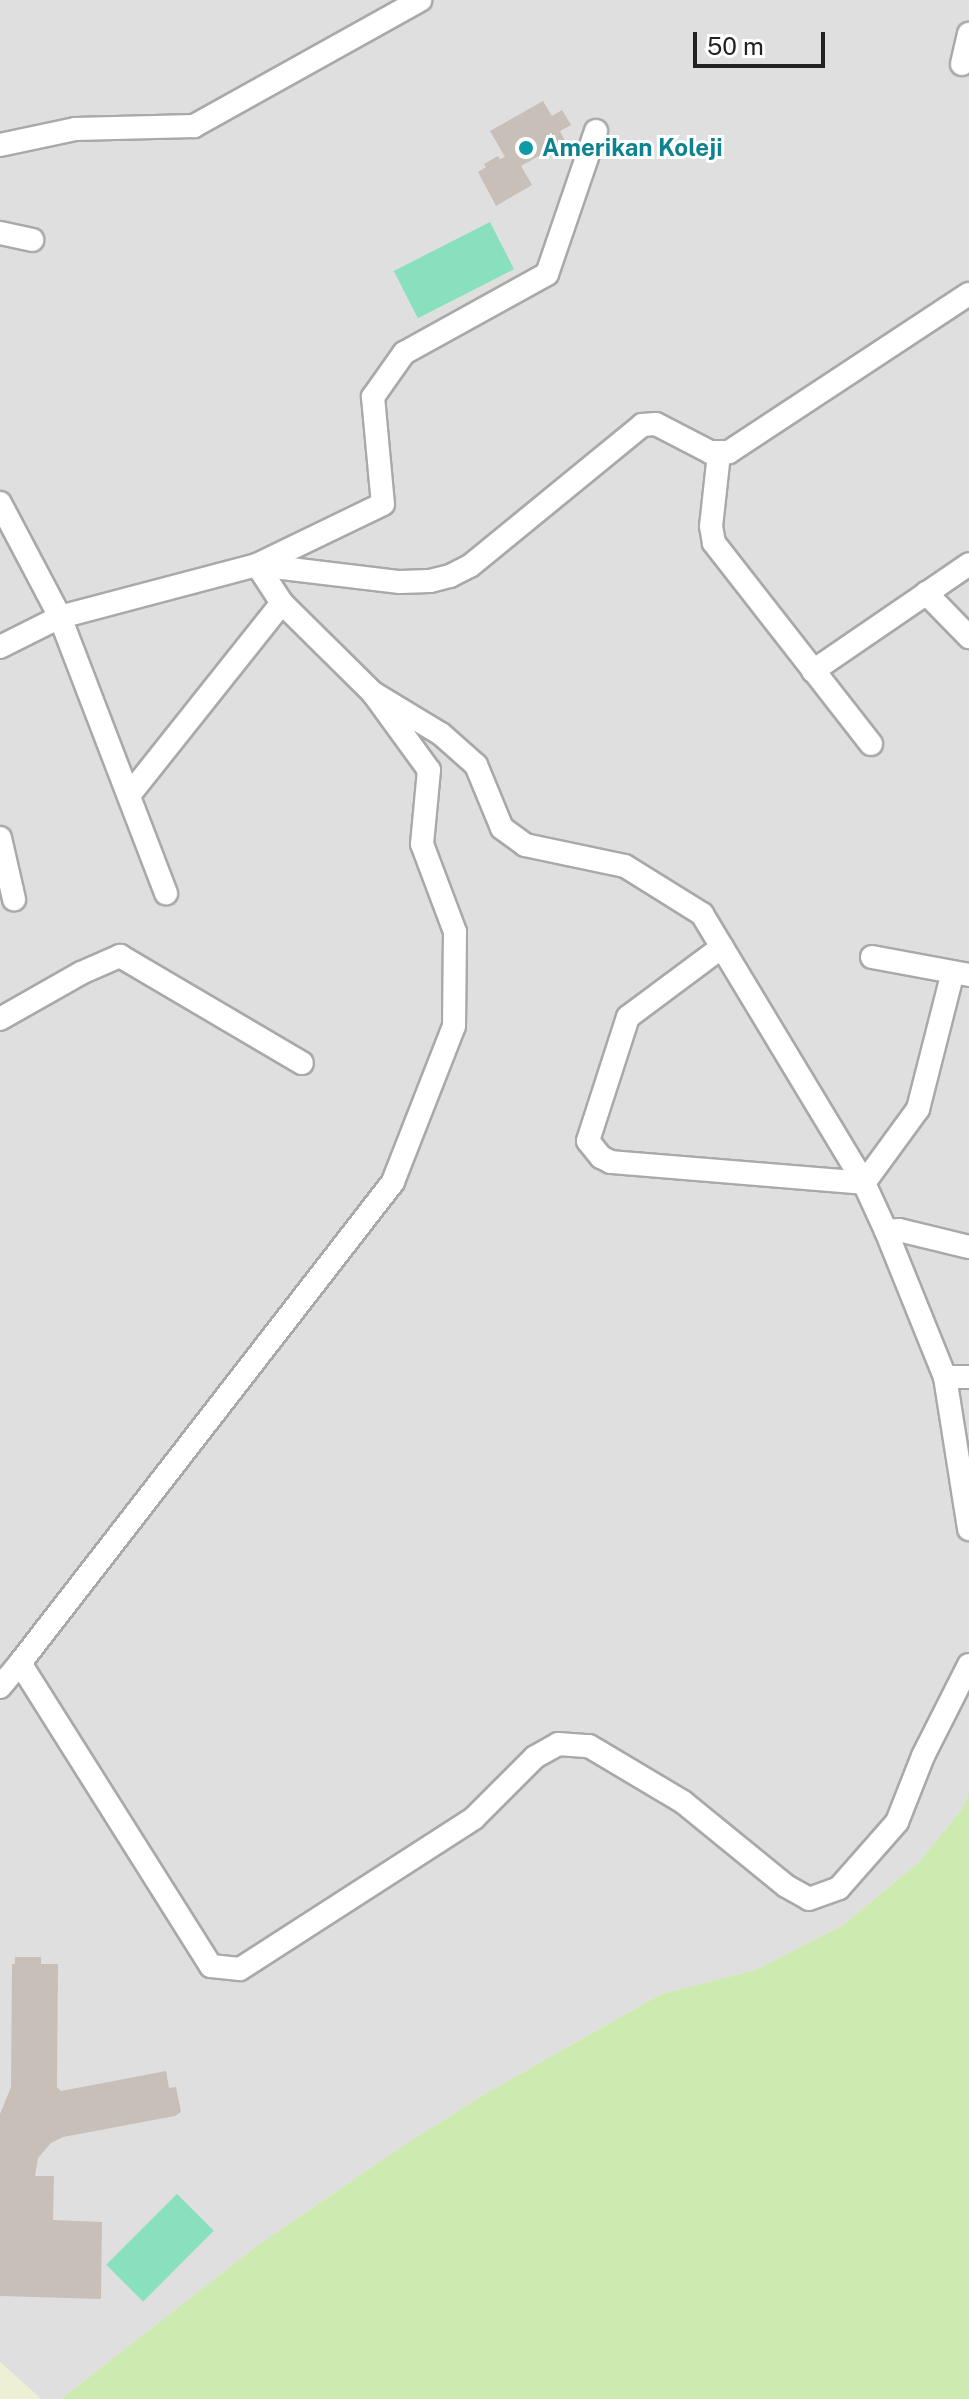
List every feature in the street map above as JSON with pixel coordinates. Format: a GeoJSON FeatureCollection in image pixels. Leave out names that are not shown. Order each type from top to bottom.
{"type":"FeatureCollection","features":[{"type":"Feature","properties":{"kind":"street"},"geometry":{"type":"LineString","coordinates":[[0,145],[75,129],[194,126],[420,0]]}},
{"type":"Feature","properties":{"kind":"street"},"geometry":{"type":"LineString","coordinates":[[962,64],[969,34]]}},
{"type":"Feature","properties":{"kind":"street"},"geometry":{"type":"LineString","coordinates":[[0,647],[60,617],[257,565],[383,504],[373,397],[404,353],[547,274],[596,131]]}},
{"type":"Feature","properties":{"kind":"street"},"geometry":{"type":"LineString","coordinates":[[0,233],[32,240]]}},
{"type":"Feature","properties":{"kind":"street"},"geometry":{"type":"LineString","coordinates":[[257,565],[400,582],[430,581],[470,566],[642,425],[656,424],[701,449],[719,454],[739,448],[969,294]]}},
{"type":"Feature","properties":{"kind":"street"},"geometry":{"type":"LineString","coordinates":[[719,454],[711,526],[714,543],[871,744]]}},
{"type":"Feature","properties":{"kind":"street"},"geometry":{"type":"LineString","coordinates":[[0,503],[60,617],[166,893]]}},
{"type":"Feature","properties":{"kind":"street"},"geometry":{"type":"LineString","coordinates":[[813,671],[969,564]]}},
{"type":"Feature","properties":{"kind":"street"},"geometry":{"type":"LineString","coordinates":[[0,1687],[393,1182],[454,1026],[455,932],[422,844],[429,770],[373,693],[282,603],[257,565]]}},
{"type":"Feature","properties":{"kind":"street"},"geometry":{"type":"LineString","coordinates":[[926,593],[969,637]]}},
{"type":"Feature","properties":{"kind":"street"},"geometry":{"type":"LineString","coordinates":[[130,794],[282,603]]}},
{"type":"Feature","properties":{"kind":"street"},"geometry":{"type":"LineString","coordinates":[[373,693],[441,734],[476,765],[502,828],[525,845],[625,866],[702,914],[864,1183],[886,1231],[945,1377],[969,1529]]}},
{"type":"Feature","properties":{"kind":"street"},"geometry":{"type":"LineString","coordinates":[[0,838],[14,899]]}},
{"type":"Feature","properties":{"kind":"street"},"geometry":{"type":"LineString","coordinates":[[722,947],[628,1017],[588,1141],[593,1151],[611,1162],[864,1183]]}},
{"type":"Feature","properties":{"kind":"street"},"geometry":{"type":"LineString","coordinates":[[0,1019],[81,973],[120,956],[302,1063]]}},
{"type":"Feature","properties":{"kind":"street"},"geometry":{"type":"LineString","coordinates":[[864,1183],[918,1109],[961,974],[872,957]]}},
{"type":"Feature","properties":{"kind":"street"},"geometry":{"type":"LineString","coordinates":[[886,1231],[899,1230],[969,1247]]}},
{"type":"Feature","properties":{"kind":"street"},"geometry":{"type":"LineString","coordinates":[[945,1377],[969,1377]]}},
{"type":"Feature","properties":{"kind":"street"},"geometry":{"type":"LineString","coordinates":[[20,1663],[211,1966],[240,1969],[474,1818],[535,1757],[558,1744],[589,1746],[683,1802],[786,1886],[809,1899],[839,1888],[897,1822],[923,1756],[969,1665]]}},
{"type":"Feature","properties":{"kind":"shaded area"},"geometry":{"type":"Polygon","coordinates":[[[0,0],[969,0],[969,1792],[962,1809],[919,1862],[842,1926],[755,1970],[661,1994],[490,2091],[407,2143],[254,2248],[61,2399],[40,2399],[0,2362],[0,0]]]}},
{"type":"Feature","properties":{"kind":"green space"},"geometry":{"type":"Polygon","coordinates":[[[490,222],[514,269],[418,318],[394,271],[490,222]]]}},
{"type":"Feature","properties":{"kind":"green space"},"geometry":{"type":"Polygon","coordinates":[[[969,1792],[969,2399],[61,2399],[254,2248],[407,2143],[490,2091],[661,1994],[755,1970],[842,1926],[919,1862],[962,1809],[969,1792]]]}},
{"type":"Feature","properties":{"kind":"green space"},"geometry":{"type":"Polygon","coordinates":[[[177,2194],[214,2231],[143,2301],[106,2265],[177,2194]]]}},
{"type":"Feature","properties":{"kind":"green space"},"geometry":{"type":"Polygon","coordinates":[[[0,2362],[39,2397],[40,2399],[0,2399],[0,2362]]]}},
{"type":"Feature","properties":{"kind":"building","name":"Amerikan Koleji"},"geometry":{"type":"Polygon","coordinates":[[[543,101],[552,116],[562,110],[571,125],[560,131],[565,141],[521,166],[532,185],[496,206],[478,172],[486,167],[484,164],[498,156],[500,159],[505,157],[490,131],[543,101]]]}},
{"type":"Feature","properties":{"kind":"building"},"geometry":{"type":"Polygon","coordinates":[[[15,1957],[41,1957],[41,1964],[58,1964],[57,2087],[61,2091],[166,2071],[169,2088],[176,2087],[181,2112],[175,2116],[63,2137],[51,2143],[38,2158],[35,2176],[54,2176],[53,2220],[102,2222],[101,2299],[0,2296],[0,2114],[11,2087],[12,1964],[15,1964],[15,1957]]]}},
{"type":"Feature","properties":{"kind":"place","name":"Amerikan Koleji"},"geometry":{"type":"Point","coordinates":[526,148]}}]}
